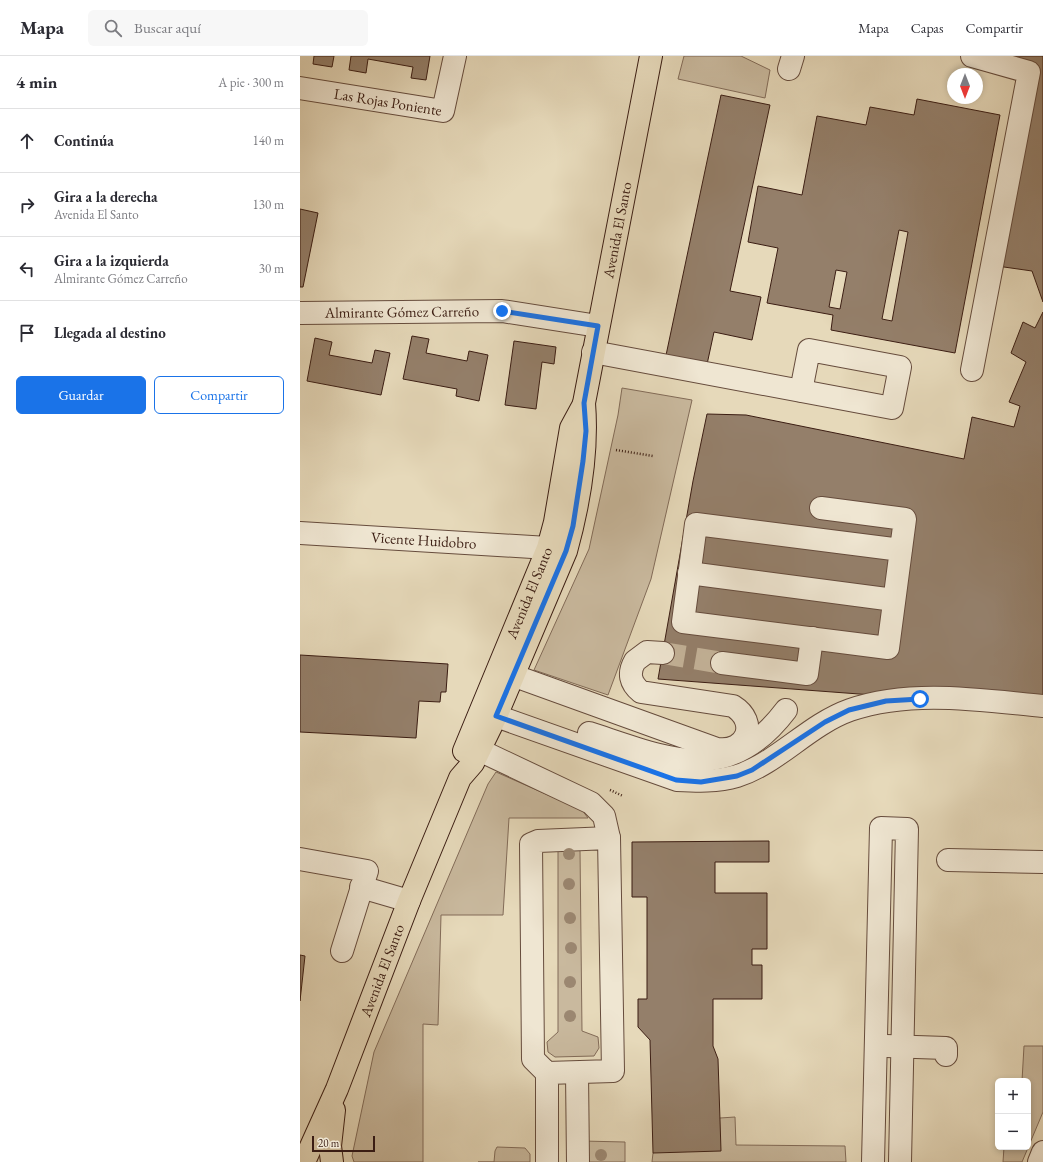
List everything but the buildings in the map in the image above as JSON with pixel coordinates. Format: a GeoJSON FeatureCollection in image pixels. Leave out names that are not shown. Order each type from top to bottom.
{"type":"FeatureCollection","features":[{"type":"Feature","properties":{"kind":"main road","name":"Avenida El Santo"},"geometry":{"type":"LineString","coordinates":[[304,1162],[338,1089],[408,901],[460,778],[473,762],[498,711],[566,551],[573,526],[586,431],[584,403],[651,56]]}},
{"type":"Feature","properties":{"kind":"main road","name":"Avenida El Santo"},"geometry":{"type":"LineString","coordinates":[[460,778],[461,758],[548,548],[555,522],[571,428],[584,403]]}},
{"type":"Feature","properties":{"kind":"main road"},"geometry":{"type":"LineString","coordinates":[[332,1162],[330,1146],[338,1089]]}},
{"type":"Feature","properties":{"kind":"street","name":"Las Rojas Poniente"},"geometry":{"type":"LineString","coordinates":[[300,88],[443,111],[455,56]]}},
{"type":"Feature","properties":{"kind":"street"},"geometry":{"type":"LineString","coordinates":[[972,56],[1029,72],[972,370]]}},
{"type":"Feature","properties":{"kind":"street","name":"Almirante Gómez Carreño"},"geometry":{"type":"LineString","coordinates":[[300,313],[502,311],[598,326]]}},
{"type":"Feature","properties":{"kind":"street"},"geometry":{"type":"LineString","coordinates":[[593,352],[801,391]]}},
{"type":"Feature","properties":{"kind":"street"},"geometry":{"type":"LineString","coordinates":[[821,508],[905,519],[901,550],[894,600],[888,648],[683,622],[696,524],[901,550]]}},
{"type":"Feature","properties":{"kind":"street","name":"Vicente Huidobro"},"geometry":{"type":"LineString","coordinates":[[300,533],[548,548]]}},
{"type":"Feature","properties":{"kind":"street"},"geometry":{"type":"LineString","coordinates":[[689,573],[894,600]]}},
{"type":"Feature","properties":{"kind":"street"},"geometry":{"type":"LineString","coordinates":[[722,663],[807,674],[812,638]]}},
{"type":"Feature","properties":{"kind":"street"},"geometry":{"type":"LineString","coordinates":[[512,675],[717,749],[724,750],[738,746],[746,734],[747,727],[743,715],[733,706],[641,692],[636,687],[631,675],[635,661],[647,652],[663,653]]}},
{"type":"Feature","properties":{"kind":"street"},"geometry":{"type":"LineString","coordinates":[[498,711],[676,780],[701,782],[737,776],[752,770],[825,722],[849,710],[886,701],[971,699],[1043,706]]}},
{"type":"Feature","properties":{"kind":"street"},"geometry":{"type":"LineString","coordinates":[[498,711],[665,758],[683,761],[720,758],[752,744],[765,734],[786,710]]}},
{"type":"Feature","properties":{"kind":"street"},"geometry":{"type":"LineString","coordinates":[[479,750],[591,803],[604,816],[610,838],[613,1071],[547,1073]]}},
{"type":"Feature","properties":{"kind":"street"},"geometry":{"type":"LineString","coordinates":[[873,1162],[874,1045],[880,828],[907,829],[901,1047],[900,1162]]}},
{"type":"Feature","properties":{"kind":"street"},"geometry":{"type":"LineString","coordinates":[[547,1162],[547,1073],[533,1058],[531,844],[538,841],[610,838]]}},
{"type":"Feature","properties":{"kind":"street"},"geometry":{"type":"LineString","coordinates":[[300,859],[366,871],[342,951]]}},
{"type":"Feature","properties":{"kind":"street"},"geometry":{"type":"LineString","coordinates":[[948,860],[1043,862]]}},
{"type":"Feature","properties":{"kind":"street"},"geometry":{"type":"LineString","coordinates":[[361,887],[408,901]]}},
{"type":"Feature","properties":{"kind":"street"},"geometry":{"type":"LineString","coordinates":[[874,1045],[946,1048],[946,1055]]}},
{"type":"Feature","properties":{"kind":"street"},"geometry":{"type":"LineString","coordinates":[[577,1073],[578,1162]]}},
{"type":"Feature","properties":{"kind":"street"},"geometry":{"type":"LineString","coordinates":[[1039,1162],[1043,1152]]}},
{"type":"Feature","properties":{"kind":"path"},"geometry":{"type":"LineString","coordinates":[[616,450],[653,456]]}},
{"type":"Feature","properties":{"kind":"shaded area"},"geometry":{"type":"Polygon","coordinates":[[[684,56],[741,56],[770,70],[765,98],[678,79],[684,56]]]}},
{"type":"Feature","properties":{"kind":"shaded area"},"geometry":{"type":"Polygon","coordinates":[[[622,388],[692,400],[651,579],[608,695],[534,670],[589,549],[618,415],[622,388]]]}},
{"type":"Feature","properties":{"kind":"shaded area"},"geometry":{"type":"Polygon","coordinates":[[[496,772],[582,810],[588,818],[509,818],[503,915],[441,915],[438,1025],[423,1024],[423,1162],[354,1162],[352,1156],[374,1052],[488,784],[496,772]]]}},
{"type":"Feature","properties":{"kind":"shaded area"},"geometry":{"type":"Polygon","coordinates":[[[580,849],[582,1031],[598,1037],[599,1048],[594,1056],[555,1057],[548,1052],[547,1042],[558,1032],[558,851],[580,849]]]}},
{"type":"Feature","properties":{"kind":"shaded area"},"geometry":{"type":"Polygon","coordinates":[[[1024,1046],[1043,1046],[1043,1112],[1031,1141],[1031,1078],[1022,1078],[1024,1046]]]}},
{"type":"Feature","properties":{"kind":"shaded area"},"geometry":{"type":"Polygon","coordinates":[[[735,1117],[736,1145],[845,1146],[846,1162],[652,1162],[653,1153],[720,1118],[735,1117]]]}},
{"type":"Feature","properties":{"kind":"shaded area"},"geometry":{"type":"Polygon","coordinates":[[[582,1141],[625,1142],[625,1162],[582,1162],[582,1141]]]}},
{"type":"Feature","properties":{"kind":"shaded area"},"geometry":{"type":"Polygon","coordinates":[[[497,1147],[525,1148],[530,1154],[530,1162],[494,1162],[497,1147]]]}},
{"type":"Feature","properties":{"kind":"shaded area"},"geometry":{"type":"Polygon","coordinates":[[[1004,1150],[1027,1150],[1022,1162],[1003,1162],[1004,1150]]]}},
{"type":"Feature","properties":{"kind":"tunnel"},"geometry":{"type":"LineString","coordinates":[[663,653],[722,663]]}},
{"type":"Feature","properties":{"kind":"route"},"geometry":{"type":"LineString","coordinates":[[502,311],[598,326],[584,403],[586,431],[573,526],[566,551],[512,675],[496,716],[676,780],[701,782],[737,776],[752,770],[825,722],[849,710],[886,701],[920,699]]}}]}
